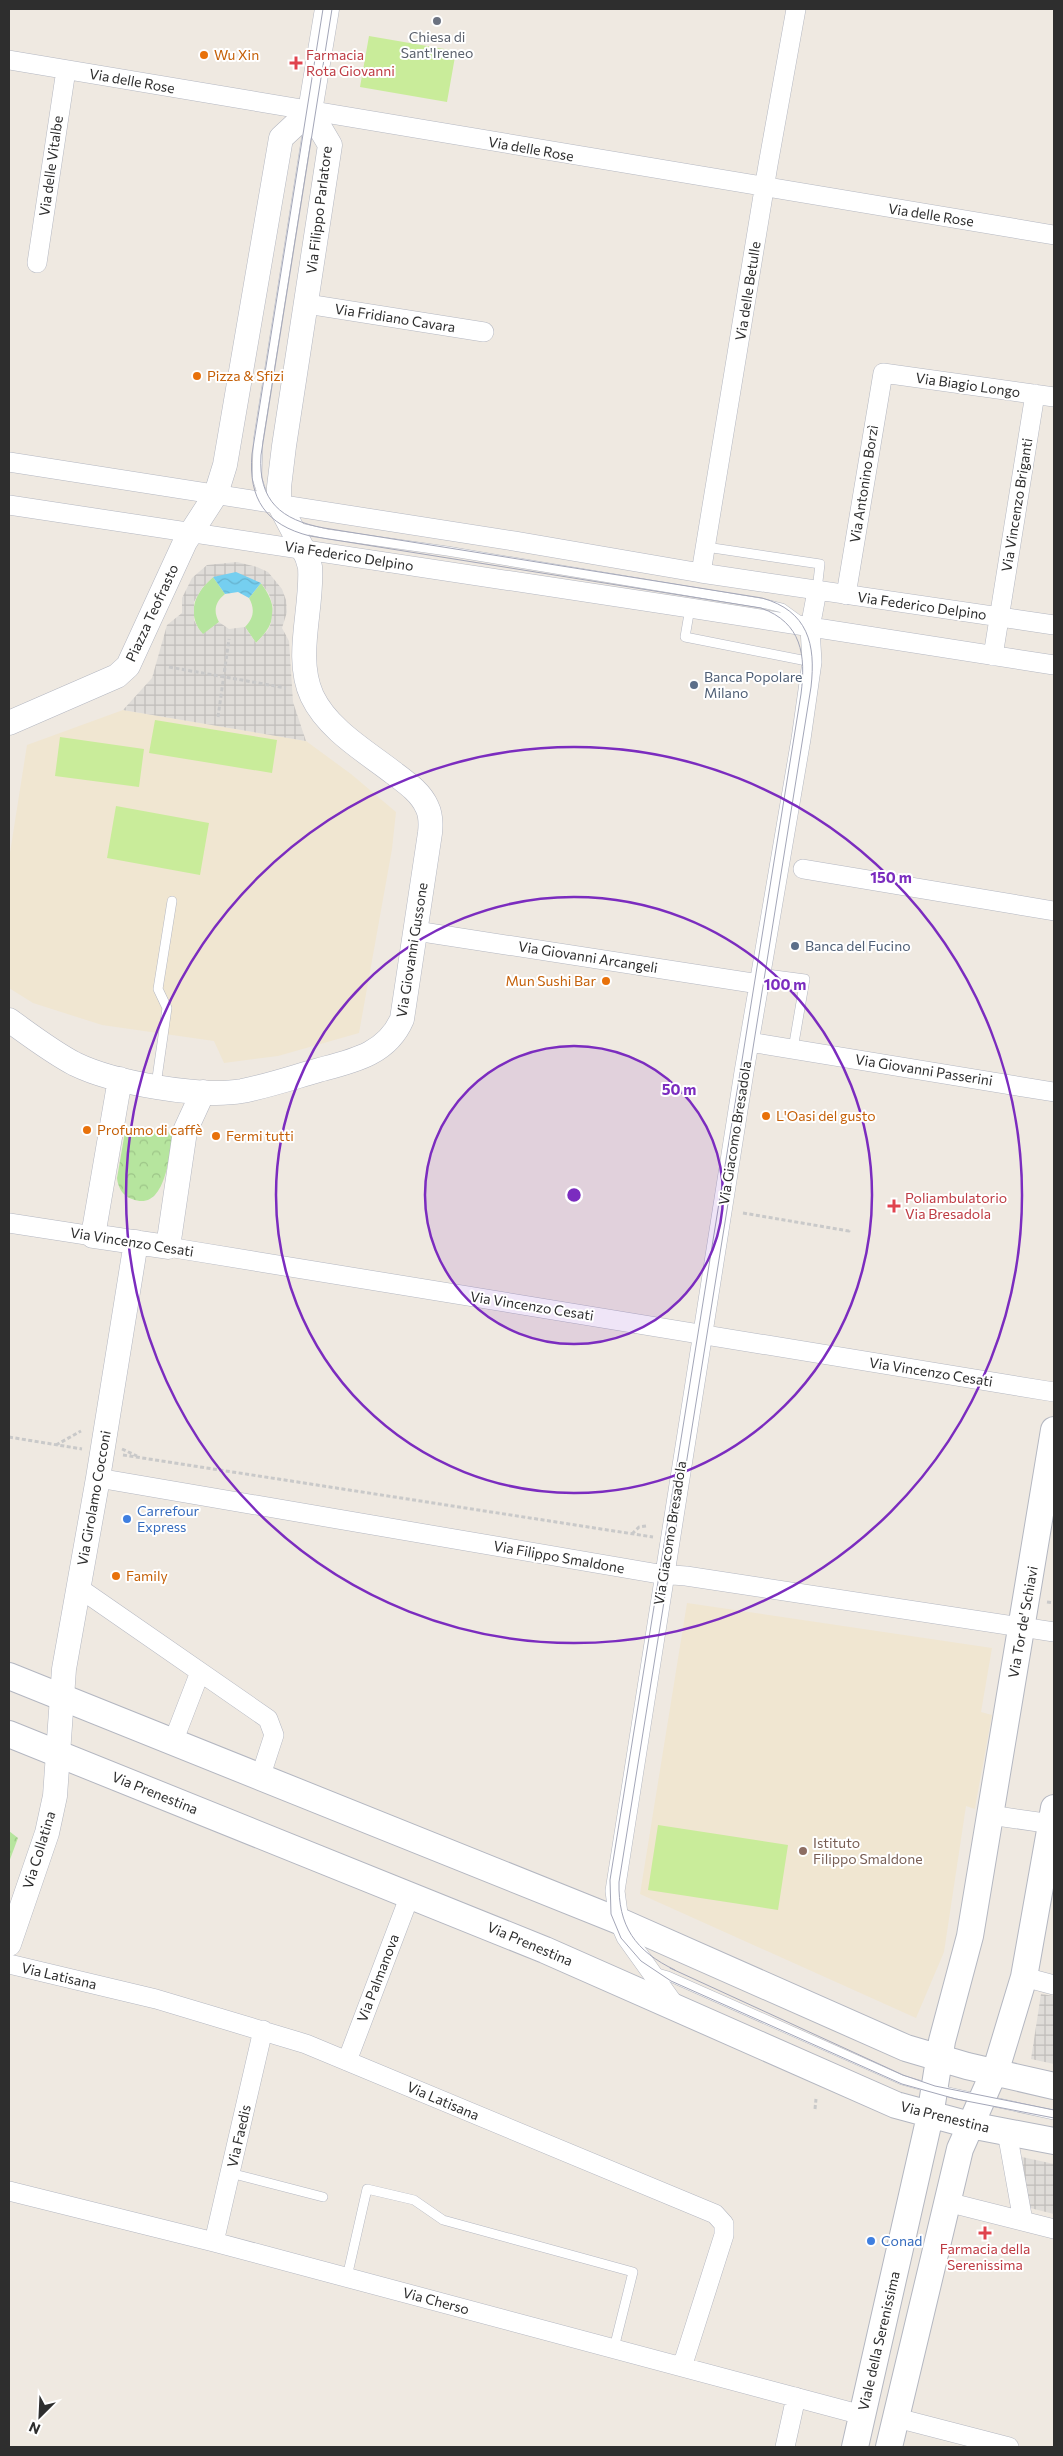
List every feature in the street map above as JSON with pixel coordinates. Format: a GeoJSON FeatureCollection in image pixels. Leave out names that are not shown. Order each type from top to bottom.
{"type":"FeatureCollection","features":[{"type":"Feature","properties":{"kind":"main road","name":"Via Tor de' Schiavi"},"geometry":{"type":"LineString","coordinates":[[939,2058],[970,1936],[1054,1430]]}},
{"type":"Feature","properties":{"kind":"main road"},"geometry":{"type":"LineString","coordinates":[[9,1676],[61,1699],[619,1921],[865,2032],[939,2058],[994,2073],[1054,2086]]}},
{"type":"Feature","properties":{"kind":"main road","name":"Via Prenestina"},"geometry":{"type":"LineString","coordinates":[[9,1734],[410,1895],[676,2007],[884,2100],[930,2116],[1054,2141]]}},
{"type":"Feature","properties":{"kind":"main road"},"geometry":{"type":"LineString","coordinates":[[889,2447],[960,2149],[1002,2053],[1024,1977],[1053,1816]]}},
{"type":"Feature","properties":{"kind":"main road","name":"Viale della Serenissima"},"geometry":{"type":"LineString","coordinates":[[854,2447],[930,2116],[939,2058]]}},
{"type":"Feature","properties":{"kind":"street"},"geometry":{"type":"LineString","coordinates":[[216,494],[225,465],[281,138],[310,111],[327,9]]}},
{"type":"Feature","properties":{"kind":"street","name":"Via delle Betulle"},"geometry":{"type":"LineString","coordinates":[[701,573],[764,188],[796,9]]}},
{"type":"Feature","properties":{"kind":"street","name":"Via delle Rose"},"geometry":{"type":"LineString","coordinates":[[9,60],[764,188],[1054,235]]}},
{"type":"Feature","properties":{"kind":"street","name":"Via delle Vitalbe"},"geometry":{"type":"LineString","coordinates":[[37,263],[66,70]]}},
{"type":"Feature","properties":{"kind":"street","name":"Via Filippo Parlatore"},"geometry":{"type":"LineString","coordinates":[[278,510],[284,446],[330,145],[310,111]]}},
{"type":"Feature","properties":{"kind":"street","name":"Via Fridiano Cavara"},"geometry":{"type":"LineString","coordinates":[[307,304],[484,332]]}},
{"type":"Feature","properties":{"kind":"street","name":"Via Biagio Longo"},"geometry":{"type":"LineString","coordinates":[[883,372],[1054,397]]}},
{"type":"Feature","properties":{"kind":"street","name":"Via Antonino Borzì"},"geometry":{"type":"LineString","coordinates":[[846,595],[883,372]]}},
{"type":"Feature","properties":{"kind":"street","name":"Via Vincenzo Briganti"},"geometry":{"type":"LineString","coordinates":[[999,616],[1035,394]]}},
{"type":"Feature","properties":{"kind":"street","name":"Via Federico Delpino"},"geometry":{"type":"LineString","coordinates":[[9,462],[216,494],[278,510],[514,541],[701,573],[1054,625]]}},
{"type":"Feature","properties":{"kind":"street","name":"Piazza Teofrasto"},"geometry":{"type":"LineString","coordinates":[[9,723],[117,676],[128,666],[191,532],[216,494]]}},
{"type":"Feature","properties":{"kind":"street","name":"Via Federico Delpino"},"geometry":{"type":"LineString","coordinates":[[9,505],[302,548],[693,600]]}},
{"type":"Feature","properties":{"kind":"street"},"geometry":{"type":"LineString","coordinates":[[278,510],[302,548]]}},
{"type":"Feature","properties":{"kind":"street","name":"Via Giovanni Gussone"},"geometry":{"type":"LineString","coordinates":[[9,1020],[75,1063],[120,1079],[203,1092],[233,1092],[350,1062],[380,1048],[390,1038],[402,1019],[430,833],[429,813],[422,799],[409,785],[324,716],[312,696],[305,668],[310,579],[308,562],[302,548]]}},
{"type":"Feature","properties":{"kind":"street"},"geometry":{"type":"LineString","coordinates":[[760,978],[812,662],[810,628],[817,591]]}},
{"type":"Feature","properties":{"kind":"street"},"geometry":{"type":"LineString","coordinates":[[693,600],[810,628],[1054,666]]}},
{"type":"Feature","properties":{"kind":"street","name":"Via Federico Delpino"},"geometry":{"type":"LineString","coordinates":[[993,656],[999,616]]}},
{"type":"Feature","properties":{"kind":"street"},"geometry":{"type":"LineString","coordinates":[[803,869],[1054,912]]}},
{"type":"Feature","properties":{"kind":"street","name":"Via Giovanni Arcangeli"},"geometry":{"type":"LineString","coordinates":[[416,930],[760,978]]}},
{"type":"Feature","properties":{"kind":"street","name":"Via Giacomo Bresadola"},"geometry":{"type":"LineString","coordinates":[[676,2007],[629,1942],[619,1921],[615,1891],[760,978]]}},
{"type":"Feature","properties":{"kind":"street","name":"Via Giovanni Passerini"},"geometry":{"type":"LineString","coordinates":[[749,1042],[1054,1092]]}},
{"type":"Feature","properties":{"kind":"street"},"geometry":{"type":"LineString","coordinates":[[93,1236],[120,1079]]}},
{"type":"Feature","properties":{"kind":"street"},"geometry":{"type":"LineString","coordinates":[[168,1247],[185,1131],[203,1092]]}},
{"type":"Feature","properties":{"kind":"street","name":"Via Vincenzo Cesati"},"geometry":{"type":"LineString","coordinates":[[9,1223],[168,1247],[1054,1392]]}},
{"type":"Feature","properties":{"kind":"street","name":"Via Girolamo Cocconi"},"geometry":{"type":"LineString","coordinates":[[60,1755],[61,1699],[68,1642],[98,1478],[112,1450],[136,1242]]}},
{"type":"Feature","properties":{"kind":"street","name":"Via Filippo Smaldone"},"geometry":{"type":"LineString","coordinates":[[98,1478],[664,1574],[1054,1632]]}},
{"type":"Feature","properties":{"kind":"street"},"geometry":{"type":"LineString","coordinates":[[79,1588],[256,1709],[270,1724],[273,1739],[260,1778]]}},
{"type":"Feature","properties":{"kind":"street"},"geometry":{"type":"LineString","coordinates":[[173,1742],[200,1672]]}},
{"type":"Feature","properties":{"kind":"street","name":"Via Collatina"},"geometry":{"type":"LineString","coordinates":[[9,1944],[47,1833],[55,1796],[60,1755]]}},
{"type":"Feature","properties":{"kind":"street"},"geometry":{"type":"LineString","coordinates":[[990,1815],[1053,1816]]}},
{"type":"Feature","properties":{"kind":"street","name":"Via Palmanova"},"geometry":{"type":"LineString","coordinates":[[346,2061],[410,1895]]}},
{"type":"Feature","properties":{"kind":"street","name":"Via Latisana"},"geometry":{"type":"LineString","coordinates":[[9,1964],[156,1999],[306,2044],[711,2212],[720,2218],[724,2224],[724,2235],[682,2367]]}},
{"type":"Feature","properties":{"kind":"street"},"geometry":{"type":"LineString","coordinates":[[1024,1977],[1054,1985]]}},
{"type":"Feature","properties":{"kind":"street","name":"Via Faedis"},"geometry":{"type":"LineString","coordinates":[[214,2242],[263,2030]]}},
{"type":"Feature","properties":{"kind":"street"},"geometry":{"type":"LineString","coordinates":[[1007,2132],[1023,2221]]}},
{"type":"Feature","properties":{"kind":"street","name":"Via Cherso"},"geometry":{"type":"LineString","coordinates":[[9,2191],[214,2242],[862,2415]]}},
{"type":"Feature","properties":{"kind":"street"},"geometry":{"type":"LineString","coordinates":[[947,2202],[1054,2229]]}},
{"type":"Feature","properties":{"kind":"street"},"geometry":{"type":"LineString","coordinates":[[785,2447],[796,2397]]}},
{"type":"Feature","properties":{"kind":"street"},"geometry":{"type":"LineString","coordinates":[[897,2418],[1009,2447]]}},
{"type":"Feature","properties":{"kind":"lane"},"geometry":{"type":"LineString","coordinates":[[278,510],[257,478],[258,441],[310,111]]}},
{"type":"Feature","properties":{"kind":"lane","name":"Via Federico Delpino"},"geometry":{"type":"LineString","coordinates":[[278,510],[327,534],[693,600]]}},
{"type":"Feature","properties":{"kind":"lane"},"geometry":{"type":"LineString","coordinates":[[706,547],[820,564],[817,591]]}},
{"type":"Feature","properties":{"kind":"lane"},"geometry":{"type":"LineString","coordinates":[[693,600],[685,637],[812,662]]}},
{"type":"Feature","properties":{"kind":"lane"},"geometry":{"type":"LineString","coordinates":[[156,1085],[167,1008],[158,990],[172,900]]}},
{"type":"Feature","properties":{"kind":"lane"},"geometry":{"type":"LineString","coordinates":[[760,978],[805,979],[793,1049]]}},
{"type":"Feature","properties":{"kind":"lane"},"geometry":{"type":"LineString","coordinates":[[648,1969],[668,1976],[902,2080],[934,2089],[1054,2115]]}},
{"type":"Feature","properties":{"kind":"lane"},"geometry":{"type":"LineString","coordinates":[[230,2173],[323,2196]]}},
{"type":"Feature","properties":{"kind":"lane"},"geometry":{"type":"LineString","coordinates":[[347,2277],[367,2189],[414,2200],[443,2220],[633,2272],[614,2348]]}},
{"type":"Feature","properties":{"kind":"path"},"geometry":{"type":"LineString","coordinates":[[218,717],[229,639]]}},
{"type":"Feature","properties":{"kind":"path"},"geometry":{"type":"LineString","coordinates":[[169,667],[287,688]]}},
{"type":"Feature","properties":{"kind":"path"},"geometry":{"type":"LineString","coordinates":[[743,1213],[849,1231],[849,1229]]}},
{"type":"Feature","properties":{"kind":"path"},"geometry":{"type":"LineString","coordinates":[[56,1445],[81,1431]]}},
{"type":"Feature","properties":{"kind":"path"},"geometry":{"type":"LineString","coordinates":[[9,1438],[56,1445],[112,1450],[139,1458],[670,1539]]}},
{"type":"Feature","properties":{"kind":"path"},"geometry":{"type":"LineString","coordinates":[[112,1450],[139,1458]]}},
{"type":"Feature","properties":{"kind":"path"},"geometry":{"type":"LineString","coordinates":[[632,1534],[639,1527],[646,1526]]}},
{"type":"Feature","properties":{"kind":"path"},"geometry":{"type":"LineString","coordinates":[[815,2109],[816,2099]]}},
{"type":"Feature","properties":{"kind":"shaded area"},"geometry":{"type":"Polygon","coordinates":[[[237,562],[257,567],[268,572],[282,589],[286,600],[287,612],[282,628],[289,641],[293,702],[306,741],[123,710],[152,678],[167,625],[182,613],[182,598],[192,578],[207,565],[237,562]],[[213,577],[202,588],[194,602],[194,620],[198,628],[203,634],[219,622],[229,629],[245,627],[256,643],[268,630],[271,623],[273,606],[269,594],[261,583],[213,577]]]}},
{"type":"Feature","properties":{"kind":"shaded area"},"geometry":{"type":"Polygon","coordinates":[[[123,710],[306,741],[351,774],[396,812],[392,849],[359,1033],[278,1056],[224,1063],[214,1041],[102,1025],[33,1003],[9,988],[9,859],[27,745],[123,710]]]}},
{"type":"Feature","properties":{"kind":"shaded area","name":"Istituto Filippo Smaldone"},"geometry":{"type":"Polygon","coordinates":[[[687,1603],[992,1648],[981,1712],[992,1715],[975,1809],[966,1806],[944,1952],[916,2018],[640,1894],[687,1603]]]}},
{"type":"Feature","properties":{"kind":"shaded area"},"geometry":{"type":"Polygon","coordinates":[[[1041,1994],[1054,1996],[1054,2064],[1031,2059],[1041,1994]]]}},
{"type":"Feature","properties":{"kind":"shaded area"},"geometry":{"type":"Polygon","coordinates":[[[1022,2157],[1054,2164],[1054,2214],[1030,2208],[1020,2164],[1022,2157]]]}},
{"type":"Feature","properties":{"kind":"green space"},"geometry":{"type":"Polygon","coordinates":[[[369,36],[456,51],[447,102],[360,87],[369,36]]]}},
{"type":"Feature","properties":{"kind":"green space"},"geometry":{"type":"Polygon","coordinates":[[[213,577],[225,594],[219,600],[216,607],[219,622],[203,635],[195,619],[195,604],[201,590],[213,577]]]}},
{"type":"Feature","properties":{"kind":"green space"},"geometry":{"type":"Polygon","coordinates":[[[261,583],[267,591],[273,614],[268,628],[256,643],[245,627],[253,613],[249,598],[261,583]]]}},
{"type":"Feature","properties":{"kind":"green space"},"geometry":{"type":"Polygon","coordinates":[[[155,720],[277,740],[272,773],[149,753],[155,720]]]}},
{"type":"Feature","properties":{"kind":"green space"},"geometry":{"type":"Polygon","coordinates":[[[60,737],[144,749],[139,787],[55,776],[60,737]]]}},
{"type":"Feature","properties":{"kind":"green space"},"geometry":{"type":"Polygon","coordinates":[[[116,806],[209,823],[200,875],[107,858],[116,806]]]}},
{"type":"Feature","properties":{"kind":"green space"},"geometry":{"type":"Polygon","coordinates":[[[126,1126],[174,1133],[164,1179],[159,1190],[152,1198],[143,1201],[126,1196],[120,1188],[117,1178],[126,1126]]]}},
{"type":"Feature","properties":{"kind":"green space"},"geometry":{"type":"Polygon","coordinates":[[[658,1825],[788,1845],[778,1910],[648,1890],[658,1825]]]}},
{"type":"Feature","properties":{"kind":"green space"},"geometry":{"type":"Polygon","coordinates":[[[9,1831],[18,1838],[9,1862],[9,1831]]]}},
{"type":"Feature","properties":{"kind":"water"},"geometry":{"type":"Polygon","coordinates":[[[236,572],[261,583],[249,598],[238,592],[225,594],[213,577],[236,572]]]}},
{"type":"Feature","properties":{"kind":"tram line"},"geometry":{"type":"LineString","coordinates":[[323,9],[252,454],[253,484],[263,508],[282,525],[310,536],[761,608],[775,614],[793,632],[798,642],[803,666],[801,694],[610,1880],[611,1914],[621,1938],[641,1961],[671,1981],[902,2084],[956,2099],[1054,2118]]}},
{"type":"Feature","properties":{"kind":"tram line"},"geometry":{"type":"LineString","coordinates":[[332,9],[261,455],[261,471],[264,485],[268,496],[275,506],[284,514],[296,520],[324,528],[762,598],[790,611],[806,631],[810,643],[812,657],[811,687],[619,1882],[619,1898],[622,1912],[632,1935],[649,1954],[675,1970]]}},
{"type":"Feature","properties":{"kind":"tram line"},"geometry":{"type":"LineString","coordinates":[[670,1968],[903,2075],[935,2086],[1054,2110]]}},
{"type":"Feature","properties":{"kind":"place","name":"Chiesa di Sant'Ireneo"},"geometry":{"type":"Point","coordinates":[437,21]}},
{"type":"Feature","properties":{"kind":"place","name":"Wu Xin"},"geometry":{"type":"Point","coordinates":[204,55]}},
{"type":"Feature","properties":{"kind":"place","name":"Farmacia Rota Giovanni"},"geometry":{"type":"Point","coordinates":[296,63]}},
{"type":"Feature","properties":{"kind":"place","name":"Pizza & Sfizi"},"geometry":{"type":"Point","coordinates":[197,376]}},
{"type":"Feature","properties":{"kind":"place","name":"Banca Popolare Milano"},"geometry":{"type":"Point","coordinates":[694,685]}},
{"type":"Feature","properties":{"kind":"place","name":"Banca del Fucino"},"geometry":{"type":"Point","coordinates":[795,946]}},
{"type":"Feature","properties":{"kind":"place","name":"Mun Sushi Bar"},"geometry":{"type":"Point","coordinates":[606,981]}},
{"type":"Feature","properties":{"kind":"place","name":"L'Oasi del gusto"},"geometry":{"type":"Point","coordinates":[766,1116]}},
{"type":"Feature","properties":{"kind":"place","name":"Profumo di caffè"},"geometry":{"type":"Point","coordinates":[87,1130]}},
{"type":"Feature","properties":{"kind":"place","name":"Fermi tutti"},"geometry":{"type":"Point","coordinates":[216,1136]}},
{"type":"Feature","properties":{"kind":"place","name":"Poliambulatorio Via Bresadola"},"geometry":{"type":"Point","coordinates":[894,1206]}},
{"type":"Feature","properties":{"kind":"place","name":"Carrefour Express"},"geometry":{"type":"Point","coordinates":[127,1519]}},
{"type":"Feature","properties":{"kind":"place","name":"Family"},"geometry":{"type":"Point","coordinates":[116,1576]}},
{"type":"Feature","properties":{"kind":"place","name":"Istituto Filippo Smaldone"},"geometry":{"type":"Point","coordinates":[803,1851]}},
{"type":"Feature","properties":{"kind":"place","name":"Farmacia della Serenissima"},"geometry":{"type":"Point","coordinates":[985,2233]}},
{"type":"Feature","properties":{"kind":"place","name":"Conad"},"geometry":{"type":"Point","coordinates":[871,2241]}}]}
